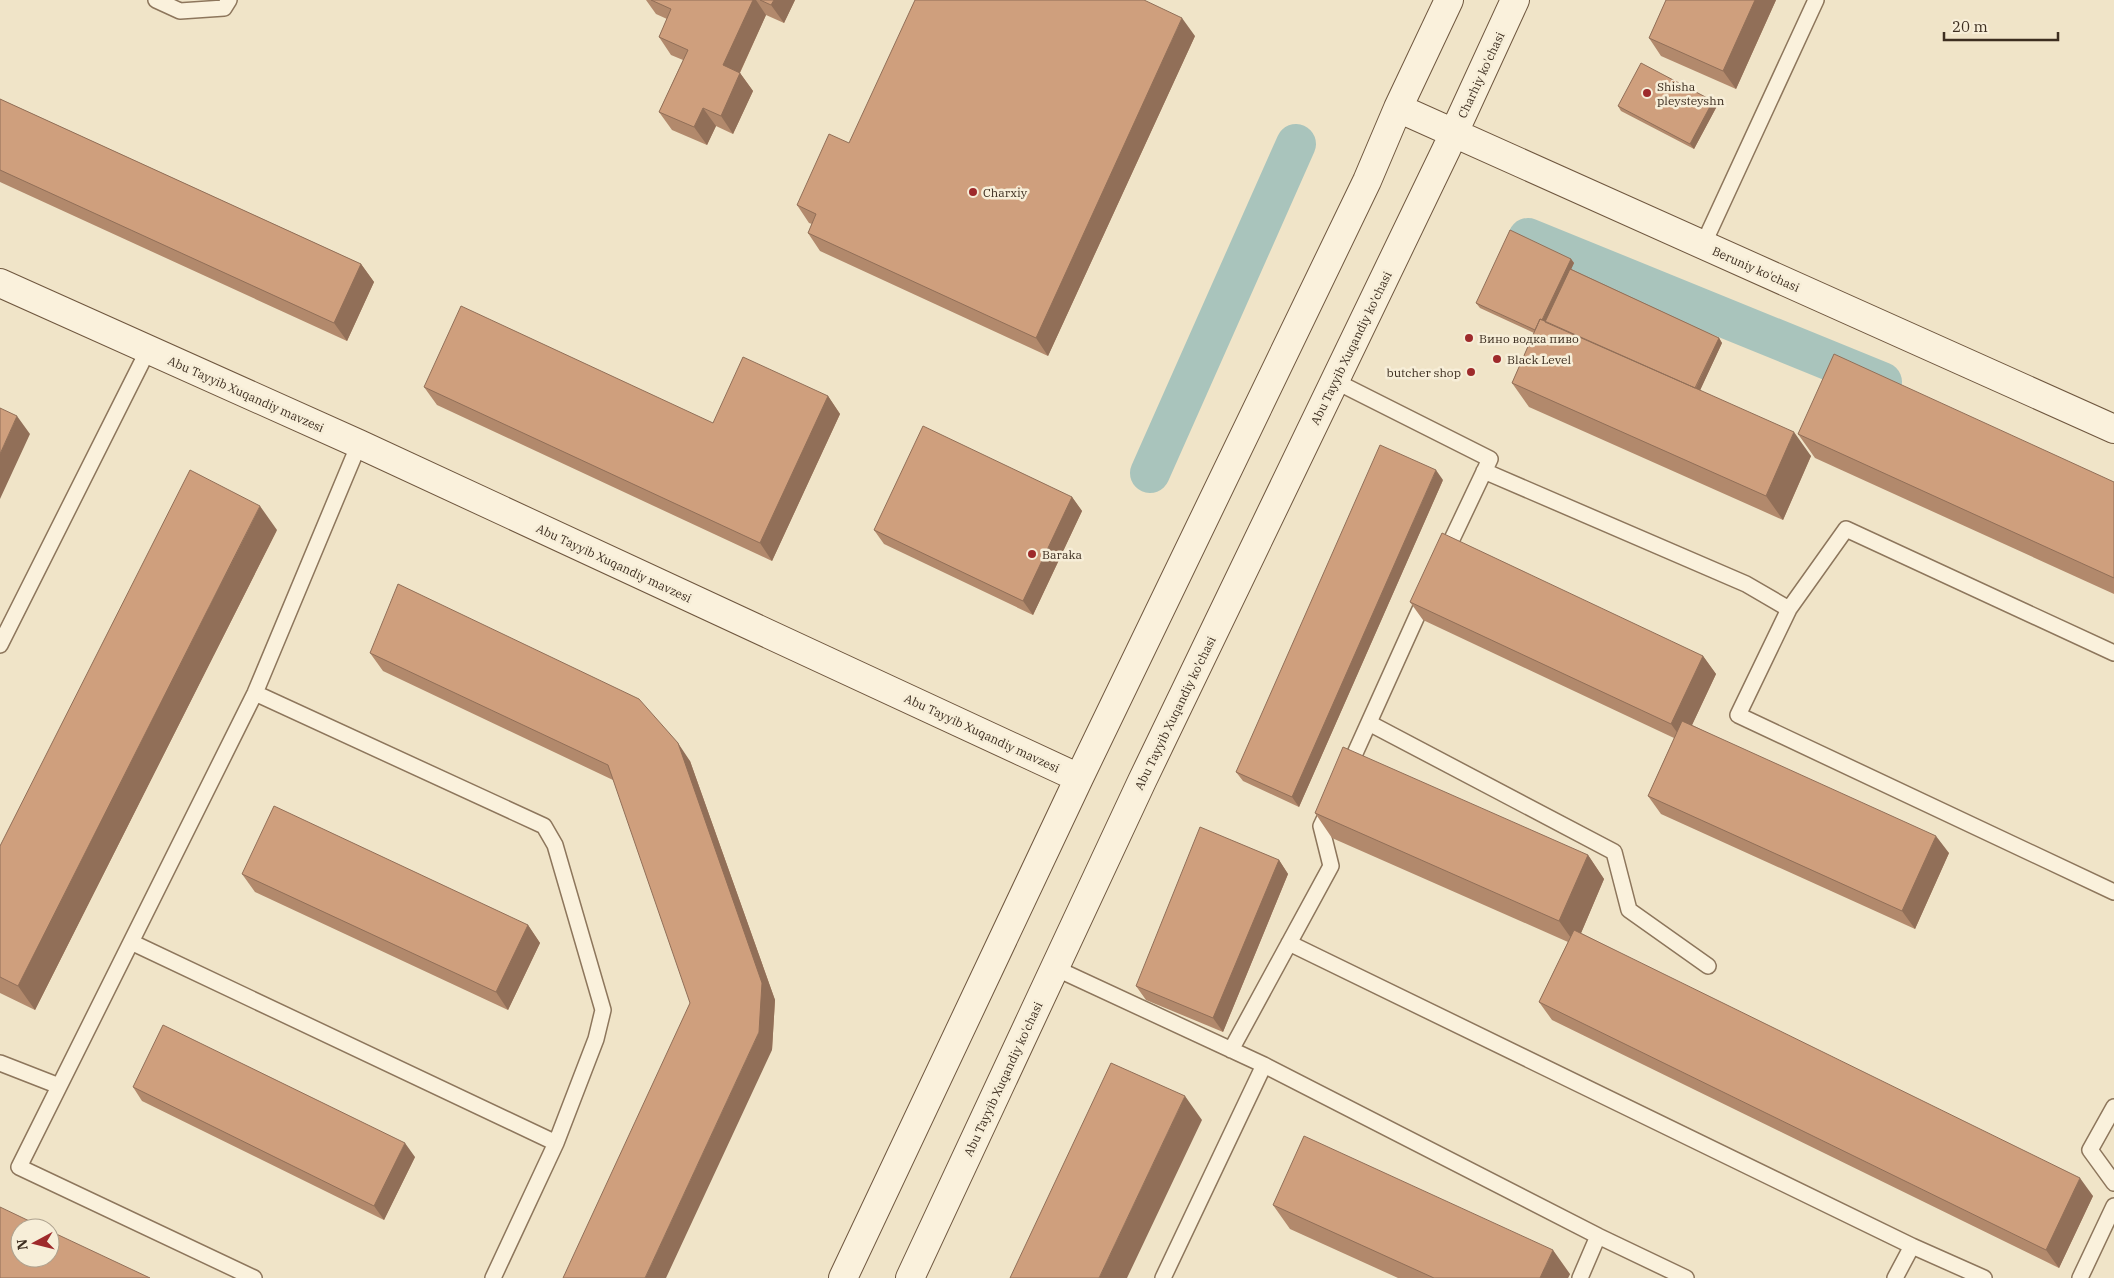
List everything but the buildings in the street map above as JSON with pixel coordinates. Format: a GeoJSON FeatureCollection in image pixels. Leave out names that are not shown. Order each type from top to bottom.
{"type":"FeatureCollection","features":[{"type":"Feature","properties":{"kind":"main road"},"geometry":{"type":"LineString","coordinates":[[843,1278],[1080,778],[1367,181],[1398,108],[1449,0]]}},
{"type":"Feature","properties":{"kind":"main road","name":"Charhiy ko'chasi"},"geometry":{"type":"LineString","coordinates":[[1450,142],[1515,0]]}},
{"type":"Feature","properties":{"kind":"main road","name":"Beruniy ko'chasi"},"geometry":{"type":"LineString","coordinates":[[1398,108],[1450,142],[1703,245],[2114,429]]}},
{"type":"Feature","properties":{"kind":"main road","name":"Abu Tayyib Xuqandiy ko'chasi"},"geometry":{"type":"LineString","coordinates":[[910,1278],[1142,781],[1450,142]]}},
{"type":"Feature","properties":{"kind":"main road","name":"Abu Tayyib Xuqandiy mavzesi"},"geometry":{"type":"LineString","coordinates":[[0,283],[359,444],[1080,778]]}},
{"type":"Feature","properties":{"kind":"lane"},"geometry":{"type":"LineString","coordinates":[[156,0],[180,11],[224,8],[229,0]]}},
{"type":"Feature","properties":{"kind":"lane"},"geometry":{"type":"LineString","coordinates":[[1703,245],[1816,0]]}},
{"type":"Feature","properties":{"kind":"lane"},"geometry":{"type":"LineString","coordinates":[[0,645],[148,350]]}},
{"type":"Feature","properties":{"kind":"lane"},"geometry":{"type":"LineString","coordinates":[[1231,1050],[1331,866],[1321,826],[1490,459],[1335,381]]}},
{"type":"Feature","properties":{"kind":"lane"},"geometry":{"type":"LineString","coordinates":[[254,1278],[19,1168],[254,693],[359,444]]}},
{"type":"Feature","properties":{"kind":"lane"},"geometry":{"type":"LineString","coordinates":[[1484,471],[1746,584],[1789,609]]}},
{"type":"Feature","properties":{"kind":"lane"},"geometry":{"type":"LineString","coordinates":[[2114,654],[1846,529],[1789,609],[1738,715],[2114,892]]}},
{"type":"Feature","properties":{"kind":"lane"},"geometry":{"type":"LineString","coordinates":[[254,693],[544,826],[556,844],[603,1010],[596,1039],[556,1143],[493,1278]]}},
{"type":"Feature","properties":{"kind":"lane"},"geometry":{"type":"LineString","coordinates":[[1369,723],[1614,852],[1629,910],[1708,966]]}},
{"type":"Feature","properties":{"kind":"lane"},"geometry":{"type":"LineString","coordinates":[[130,942],[556,1143]]}},
{"type":"Feature","properties":{"kind":"lane"},"geometry":{"type":"LineString","coordinates":[[1289,943],[1912,1246],[1984,1278]]}},
{"type":"Feature","properties":{"kind":"lane"},"geometry":{"type":"LineString","coordinates":[[1054,968],[1264,1065],[1598,1236],[1686,1278]]}},
{"type":"Feature","properties":{"kind":"lane"},"geometry":{"type":"LineString","coordinates":[[0,1063],[59,1086]]}},
{"type":"Feature","properties":{"kind":"lane"},"geometry":{"type":"LineString","coordinates":[[1165,1277],[1264,1065]]}},
{"type":"Feature","properties":{"kind":"lane"},"geometry":{"type":"LineString","coordinates":[[2114,1107],[2090,1150],[2114,1183]]}},
{"type":"Feature","properties":{"kind":"lane"},"geometry":{"type":"LineString","coordinates":[[2080,1278],[2114,1206]]}},
{"type":"Feature","properties":{"kind":"lane"},"geometry":{"type":"LineString","coordinates":[[1580,1278],[1598,1236]]}},
{"type":"Feature","properties":{"kind":"lane"},"geometry":{"type":"LineString","coordinates":[[1895,1278],[1912,1246]]}},
{"type":"Feature","properties":{"kind":"waterway"},"geometry":{"type":"LineString","coordinates":[[1150,473],[1296,144]]}},
{"type":"Feature","properties":{"kind":"waterway"},"geometry":{"type":"LineString","coordinates":[[1528,238],[1882,382]]}},
{"type":"Feature","properties":{"kind":"place","name":"Shisha pleysteyshn"},"geometry":{"type":"Point","coordinates":[1647,93]}},
{"type":"Feature","properties":{"kind":"place","name":"Charxiy"},"geometry":{"type":"Point","coordinates":[973,192]}},
{"type":"Feature","properties":{"kind":"place","name":"Вино водка пиво"},"geometry":{"type":"Point","coordinates":[1469,338]}},
{"type":"Feature","properties":{"kind":"place","name":"Black Level"},"geometry":{"type":"Point","coordinates":[1497,359]}},
{"type":"Feature","properties":{"kind":"place","name":"butcher shop"},"geometry":{"type":"Point","coordinates":[1471,372]}},
{"type":"Feature","properties":{"kind":"place","name":"Baraka"},"geometry":{"type":"Point","coordinates":[1032,554]}}]}
